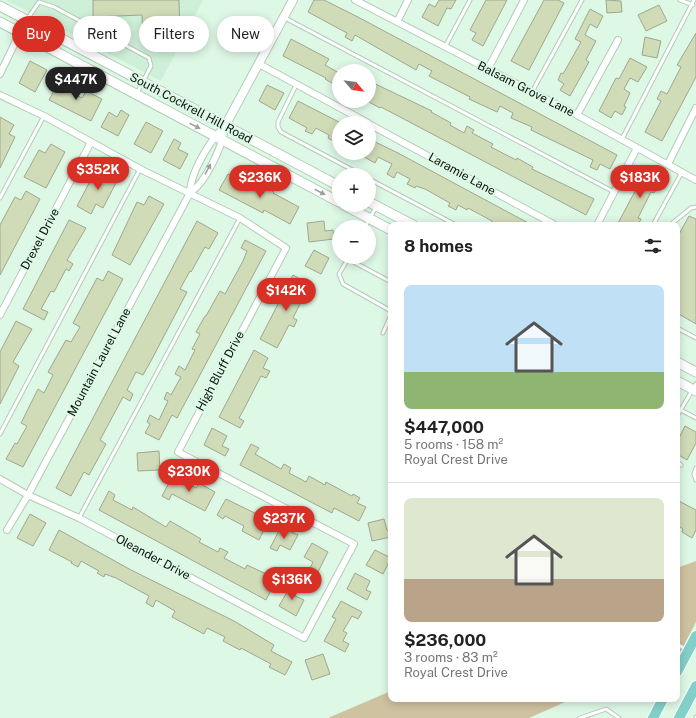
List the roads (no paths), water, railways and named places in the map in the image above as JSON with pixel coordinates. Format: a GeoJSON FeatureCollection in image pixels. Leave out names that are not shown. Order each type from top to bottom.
{"type":"FeatureCollection","features":[{"type":"Feature","properties":{"kind":"main road","name":"South Cockrell Hill Road"},"geometry":{"type":"LineString","coordinates":[[0,6],[19,16]]}},
{"type":"Feature","properties":{"kind":"main road","name":"South Cockrell Hill Road"},"geometry":{"type":"LineString","coordinates":[[0,22],[12,29]]}},
{"type":"Feature","properties":{"kind":"main road","name":"South Cockrell Hill Road"},"geometry":{"type":"LineString","coordinates":[[65,41],[332,182]]}},
{"type":"Feature","properties":{"kind":"main road","name":"South Cockrell Hill Road"},"geometry":{"type":"LineString","coordinates":[[56,52],[332,198]]}},
{"type":"Feature","properties":{"kind":"main road"},"geometry":{"type":"LineString","coordinates":[[376,206],[407,222]]}},
{"type":"Feature","properties":{"kind":"main road"},"geometry":{"type":"LineString","coordinates":[[353,212],[363,220]]}},
{"type":"Feature","properties":{"kind":"main road"},"geometry":{"type":"LineString","coordinates":[[376,226],[388,229]]}},
{"type":"Feature","properties":{"kind":"main road"},"geometry":{"type":"LineString","coordinates":[[680,364],[696,372]]}},
{"type":"Feature","properties":{"kind":"main road"},"geometry":{"type":"LineString","coordinates":[[680,382],[695,388]]}},
{"type":"Feature","properties":{"kind":"main road"},"geometry":{"type":"LineString","coordinates":[[680,666],[696,636]]}},
{"type":"Feature","properties":{"kind":"main road"},"geometry":{"type":"LineString","coordinates":[[679,718],[696,686]]}},
{"type":"Feature","properties":{"kind":"main road"},"geometry":{"type":"LineString","coordinates":[[653,718],[661,702]]}},
{"type":"Feature","properties":{"kind":"street","name":"Mountain Laurel Lane"},"geometry":{"type":"LineString","coordinates":[[7,530],[28,495],[190,193],[190,183],[214,136],[225,126],[292,0]]}},
{"type":"Feature","properties":{"kind":"street","name":"Balsam Grove Lane"},"geometry":{"type":"LineString","coordinates":[[355,0],[577,115],[696,180]]}},
{"type":"Feature","properties":{"kind":"street"},"geometry":{"type":"LineString","coordinates":[[397,22],[408,0]]}},
{"type":"Feature","properties":{"kind":"street"},"geometry":{"type":"LineString","coordinates":[[488,69],[524,0]]}},
{"type":"Feature","properties":{"kind":"street"},"geometry":{"type":"LineString","coordinates":[[577,115],[618,40]]}},
{"type":"Feature","properties":{"kind":"street"},"geometry":{"type":"LineString","coordinates":[[0,74],[12,49]]}},
{"type":"Feature","properties":{"kind":"street","name":"Laramie Lane"},"geometry":{"type":"LineString","coordinates":[[259,64],[355,116]]}},
{"type":"Feature","properties":{"kind":"street"},"geometry":{"type":"LineString","coordinates":[[0,95],[44,116],[140,169],[240,218]]}},
{"type":"Feature","properties":{"kind":"street"},"geometry":{"type":"LineString","coordinates":[[668,164],[696,108]]}},
{"type":"Feature","properties":{"kind":"street","name":"Mountain Laurel Lane"},"geometry":{"type":"LineString","coordinates":[[190,193],[198,188],[223,141],[225,126]]}},
{"type":"Feature","properties":{"kind":"street","name":"Laramie Lane"},"geometry":{"type":"LineString","coordinates":[[376,127],[550,222]]}},
{"type":"Feature","properties":{"kind":"street","name":"Drexel Drive"},"geometry":{"type":"LineString","coordinates":[[0,315],[91,142]]}},
{"type":"Feature","properties":{"kind":"street"},"geometry":{"type":"LineString","coordinates":[[599,222],[637,148]]}},
{"type":"Feature","properties":{"kind":"street","name":"High Bluff Drive"},"geometry":{"type":"LineString","coordinates":[[240,218],[286,248],[178,452],[354,544],[304,638]]}},
{"type":"Feature","properties":{"kind":"street","name":"Oleander Drive"},"geometry":{"type":"LineString","coordinates":[[0,479],[28,495],[79,518],[304,638]]}},
{"type":"Feature","properties":{"kind":"lane"},"geometry":{"type":"LineString","coordinates":[[445,47],[470,0]]}},
{"type":"Feature","properties":{"kind":"lane"},"geometry":{"type":"LineString","coordinates":[[532,92],[582,0]]}},
{"type":"Feature","properties":{"kind":"lane"},"geometry":{"type":"LineString","coordinates":[[680,0],[693,5]]}},
{"type":"Feature","properties":{"kind":"lane"},"geometry":{"type":"LineString","coordinates":[[622,139],[693,5],[694,0]]}},
{"type":"Feature","properties":{"kind":"lane"},"geometry":{"type":"LineString","coordinates":[[29,16],[39,2],[54,6],[150,58],[151,66],[136,95]]}},
{"type":"Feature","properties":{"kind":"lane"},"geometry":{"type":"LineString","coordinates":[[283,18],[614,192]]}},
{"type":"Feature","properties":{"kind":"lane"},"geometry":{"type":"LineString","coordinates":[[297,84],[278,122],[281,132],[349,168]]}},
{"type":"Feature","properties":{"kind":"lane"},"geometry":{"type":"LineString","coordinates":[[0,198],[44,116]]}},
{"type":"Feature","properties":{"kind":"lane"},"geometry":{"type":"LineString","coordinates":[[0,434],[140,169]]}},
{"type":"Feature","properties":{"kind":"lane"},"geometry":{"type":"LineString","coordinates":[[656,222],[682,172]]}},
{"type":"Feature","properties":{"kind":"lane"},"geometry":{"type":"LineString","coordinates":[[376,183],[450,222]]}},
{"type":"Feature","properties":{"kind":"lane"},"geometry":{"type":"LineString","coordinates":[[674,222],[690,208],[696,207]]}},
{"type":"Feature","properties":{"kind":"lane"},"geometry":{"type":"LineString","coordinates":[[79,518],[240,218]]}},
{"type":"Feature","properties":{"kind":"lane"},"geometry":{"type":"LineString","coordinates":[[345,264],[340,274],[343,284],[388,309]]}},
{"type":"Feature","properties":{"kind":"lane"},"geometry":{"type":"LineString","coordinates":[[359,264],[388,280]]}},
{"type":"Feature","properties":{"kind":"lane"},"geometry":{"type":"LineString","coordinates":[[383,333],[388,322]]}},
{"type":"Feature","properties":{"kind":"lane"},"geometry":{"type":"LineString","coordinates":[[680,330],[696,338]]}},
{"type":"Feature","properties":{"kind":"lane"},"geometry":{"type":"LineString","coordinates":[[680,408],[695,388]]}},
{"type":"Feature","properties":{"kind":"lane"},"geometry":{"type":"LineString","coordinates":[[680,410],[696,418]]}},
{"type":"Feature","properties":{"kind":"lane"},"geometry":{"type":"LineString","coordinates":[[695,469],[696,480]]}},
{"type":"Feature","properties":{"kind":"lane"},"geometry":{"type":"LineString","coordinates":[[680,646],[688,651]]}},
{"type":"Feature","properties":{"kind":"lane"},"geometry":{"type":"LineString","coordinates":[[580,718],[606,708],[620,718]]}}]}
